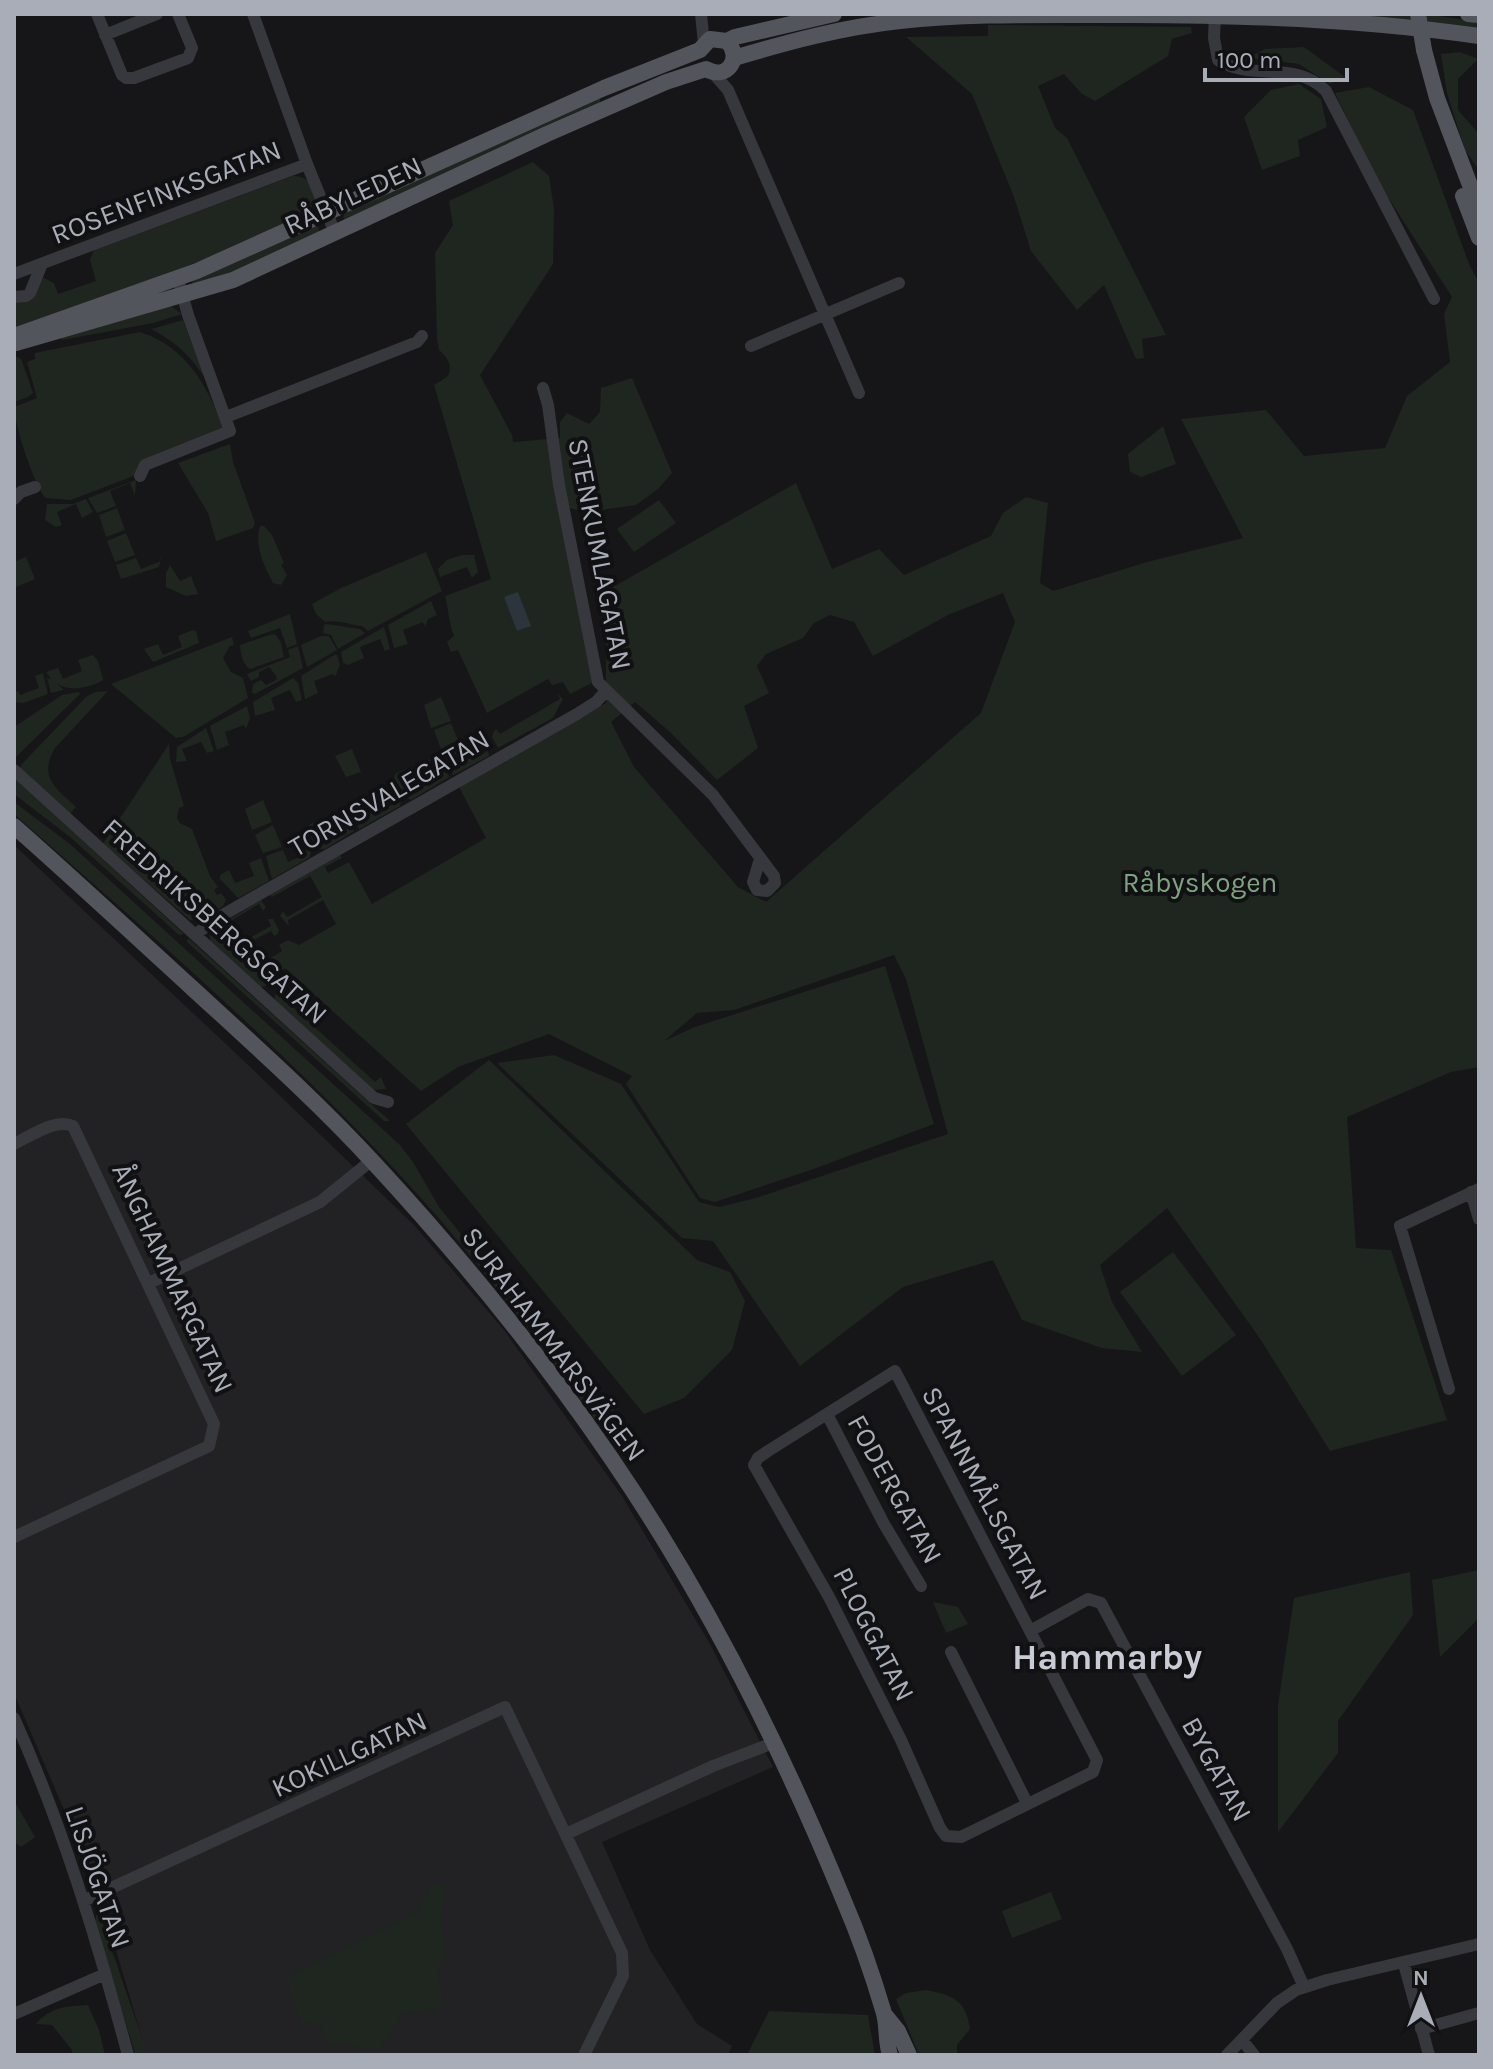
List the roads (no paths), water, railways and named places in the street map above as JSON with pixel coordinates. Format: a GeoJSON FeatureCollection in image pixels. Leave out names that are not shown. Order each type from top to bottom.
{"type":"FeatureCollection","features":[{"type":"Feature","properties":{"kind":"main road","name":"RÅBYLEDEN"},"geometry":{"type":"LineString","coordinates":[[14,343],[180,287],[327,214],[604,88],[712,43],[834,14]]}},
{"type":"Feature","properties":{"kind":"main road","name":"RÅBYLEDEN"},"geometry":{"type":"LineString","coordinates":[[14,336],[180,287],[233,280],[666,82],[720,68],[821,34],[901,21],[1100,14],[1215,14],[1381,24],[1479,36]]}},
{"type":"Feature","properties":{"kind":"main road"},"geometry":{"type":"LineString","coordinates":[[1418,14],[1447,147],[1479,238]]}},
{"type":"Feature","properties":{"kind":"main road"},"geometry":{"type":"LineString","coordinates":[[1468,14],[1479,15]]}},
{"type":"Feature","properties":{"kind":"main road"},"geometry":{"type":"LineString","coordinates":[[712,43],[731,46],[720,68],[700,60],[712,43]]}},
{"type":"Feature","properties":{"kind":"main road"},"geometry":{"type":"LineString","coordinates":[[1437,98],[1479,209]]}},
{"type":"Feature","properties":{"kind":"main road","name":"SURAHAMMARSVÄGEN"},"geometry":{"type":"LineString","coordinates":[[14,826],[252,1043],[372,1160],[495,1302],[569,1398],[613,1461],[715,1628],[773,1743],[845,1902],[885,2015],[886,2044],[890,2055]]}},
{"type":"Feature","properties":{"kind":"main road","name":"SURAHAMMARSVÄGEN"},"geometry":{"type":"LineString","coordinates":[[885,2015],[898,2031],[909,2055]]}},
{"type":"Feature","properties":{"kind":"street"},"geometry":{"type":"LineString","coordinates":[[97,14],[122,75],[126,78],[134,78],[188,58],[192,48],[178,14]]}},
{"type":"Feature","properties":{"kind":"street"},"geometry":{"type":"LineString","coordinates":[[105,35],[157,14]]}},
{"type":"Feature","properties":{"kind":"street"},"geometry":{"type":"LineString","coordinates":[[253,14],[335,233]]}},
{"type":"Feature","properties":{"kind":"street"},"geometry":{"type":"LineString","coordinates":[[1215,14],[1214,38],[1218,60],[1235,67],[1307,76],[1326,91],[1434,299]]}},
{"type":"Feature","properties":{"kind":"street"},"geometry":{"type":"LineString","coordinates":[[701,15],[712,43]]}},
{"type":"Feature","properties":{"kind":"street"},"geometry":{"type":"LineString","coordinates":[[720,68],[859,393]]}},
{"type":"Feature","properties":{"kind":"street","name":"ROSENFINKSGATAN"},"geometry":{"type":"LineString","coordinates":[[14,274],[307,164]]}},
{"type":"Feature","properties":{"kind":"street","name":"ROSENFINKSGATAN"},"geometry":{"type":"LineString","coordinates":[[14,297],[30,293],[42,264]]}},
{"type":"Feature","properties":{"kind":"street"},"geometry":{"type":"LineString","coordinates":[[751,346],[899,283]]}},
{"type":"Feature","properties":{"kind":"street"},"geometry":{"type":"LineString","coordinates":[[140,476],[145,465],[230,431],[180,287]]}},
{"type":"Feature","properties":{"kind":"street"},"geometry":{"type":"LineString","coordinates":[[226,417],[417,342],[422,336]]}},
{"type":"Feature","properties":{"kind":"street","name":"STENKUMLAGATAN"},"geometry":{"type":"LineString","coordinates":[[543,388],[598,682],[713,795],[760,859]]}},
{"type":"Feature","properties":{"kind":"street"},"geometry":{"type":"LineString","coordinates":[[14,499],[21,492],[35,487]]}},
{"type":"Feature","properties":{"kind":"street","name":"TORNSVALEGATAN"},"geometry":{"type":"LineString","coordinates":[[195,935],[214,920],[577,714],[596,702],[606,691]]}},
{"type":"Feature","properties":{"kind":"street","name":"FREDRIKSBERGSGATAN"},"geometry":{"type":"LineString","coordinates":[[14,770],[374,1098],[388,1102]]}},
{"type":"Feature","properties":{"kind":"street","name":"ÅNGHAMMARGATAN"},"geometry":{"type":"LineString","coordinates":[[14,1144],[53,1126],[73,1126],[214,1424],[209,1446],[14,1537]]}},
{"type":"Feature","properties":{"kind":"street"},"geometry":{"type":"LineString","coordinates":[[149,1283],[320,1202],[372,1160]]}},
{"type":"Feature","properties":{"kind":"street"},"geometry":{"type":"LineString","coordinates":[[1449,1389],[1400,1226],[1475,1191],[1479,1219]]}},
{"type":"Feature","properties":{"kind":"street","name":"SPANNMÅLSGATAN"},"geometry":{"type":"LineString","coordinates":[[827,1414],[895,1371],[1097,1760],[1093,1772],[1027,1803]]}},
{"type":"Feature","properties":{"kind":"street","name":"PLOGGATAN"},"geometry":{"type":"LineString","coordinates":[[827,1414],[768,1451],[755,1462],[755,1469],[860,1657],[944,1833],[953,1838],[961,1837],[1027,1803]]}},
{"type":"Feature","properties":{"kind":"street","name":"FODERGATAN"},"geometry":{"type":"LineString","coordinates":[[827,1414],[884,1524],[921,1586]]}},
{"type":"Feature","properties":{"kind":"street","name":"BYGATAN"},"geometry":{"type":"LineString","coordinates":[[1030,1631],[1088,1599],[1101,1603],[1304,1987]]}},
{"type":"Feature","properties":{"kind":"street"},"geometry":{"type":"LineString","coordinates":[[951,1652],[1027,1803]]}},
{"type":"Feature","properties":{"kind":"street","name":"KOKILLGATAN"},"geometry":{"type":"LineString","coordinates":[[83,1901],[505,1707],[566,1834]]}},
{"type":"Feature","properties":{"kind":"street","name":"LISJÖGATAN"},"geometry":{"type":"LineString","coordinates":[[14,1718],[83,1901],[128,2055]]}},
{"type":"Feature","properties":{"kind":"street"},"geometry":{"type":"LineString","coordinates":[[584,2055],[625,1968],[622,1953],[566,1834],[713,1766],[773,1743]]}},
{"type":"Feature","properties":{"kind":"street"},"geometry":{"type":"LineString","coordinates":[[1227,2055],[1277,2003],[1304,1987],[1479,1944]]}},
{"type":"Feature","properties":{"kind":"street"},"geometry":{"type":"LineString","coordinates":[[1404,1964],[1429,2055]]}},
{"type":"Feature","properties":{"kind":"street"},"geometry":{"type":"LineString","coordinates":[[14,2014],[105,1974]]}},
{"type":"Feature","properties":{"kind":"street"},"geometry":{"type":"LineString","coordinates":[[1421,2029],[1479,2013]]}},
{"type":"Feature","properties":{"kind":"street"},"geometry":{"type":"LineString","coordinates":[[1242,2040],[1254,2055]]}},
{"type":"Feature","properties":{"kind":"district","name":"Hammarby"},"geometry":{"type":"Point","coordinates":[1107,1657]}},
{"type":"Feature","properties":{"kind":"park label","name":"Råbyskogen"},"geometry":{"type":"Point","coordinates":[1200,882]}}]}
